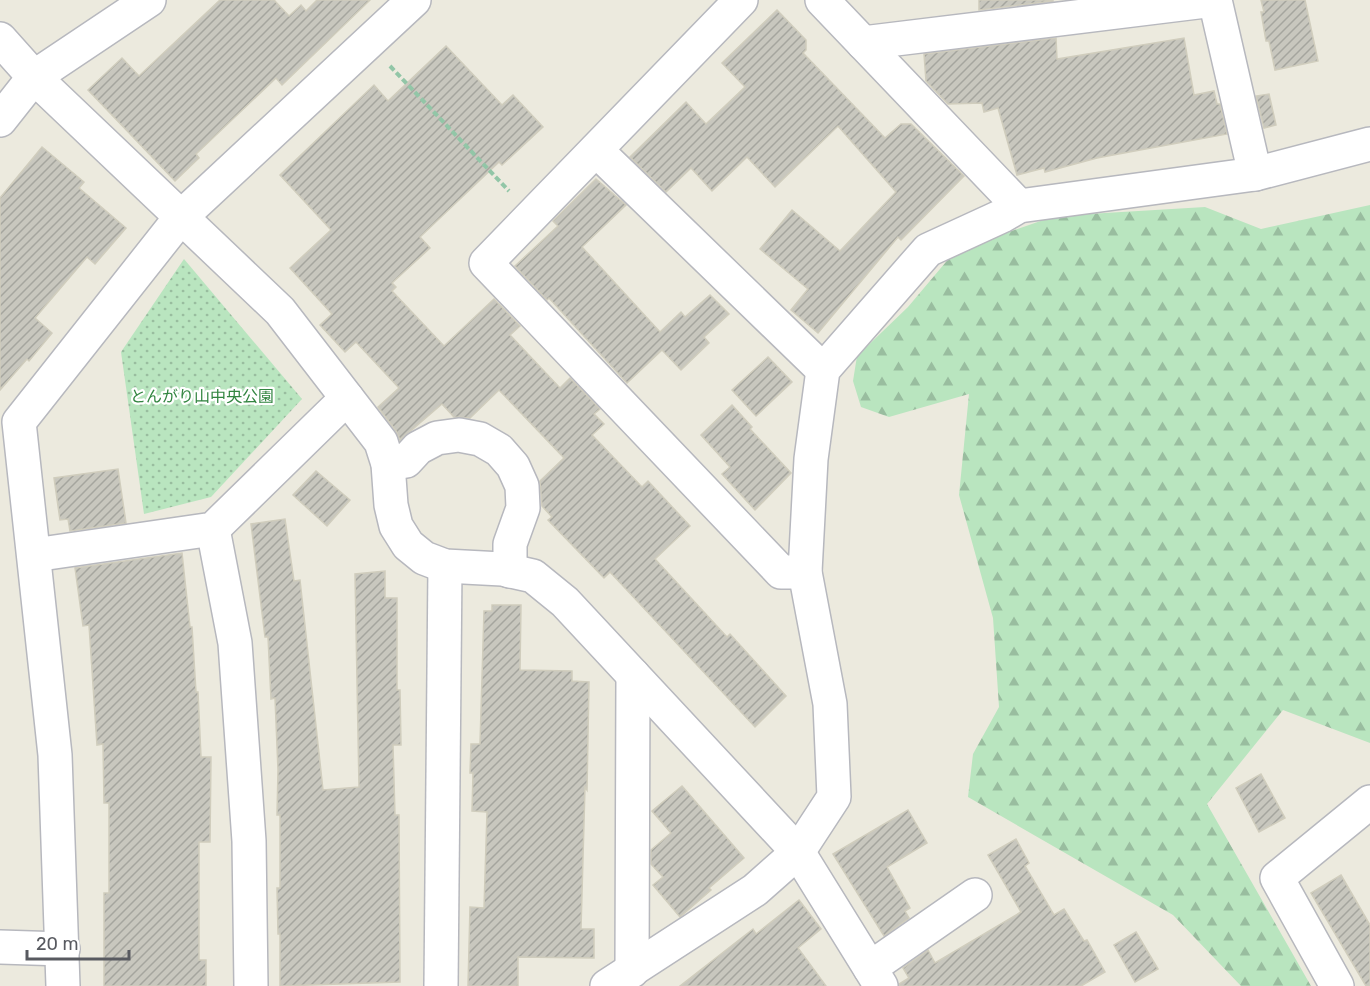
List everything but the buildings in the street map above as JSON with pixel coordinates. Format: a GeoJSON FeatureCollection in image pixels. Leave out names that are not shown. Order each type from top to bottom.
{"type":"FeatureCollection","features":[{"type":"Feature","properties":{"kind":"street"},"geometry":{"type":"LineString","coordinates":[[0,120],[34,77],[149,0]]}},
{"type":"Feature","properties":{"kind":"street"},"geometry":{"type":"LineString","coordinates":[[63,986],[55,755],[19,422],[181,217],[414,0]]}},
{"type":"Feature","properties":{"kind":"street"},"geometry":{"type":"LineString","coordinates":[[741,0],[486,263],[781,572],[805,572]]}},
{"type":"Feature","properties":{"kind":"street"},"geometry":{"type":"LineString","coordinates":[[822,0],[1019,206]]}},
{"type":"Feature","properties":{"kind":"street"},"geometry":{"type":"LineString","coordinates":[[863,43],[1214,0],[1255,174]]}},
{"type":"Feature","properties":{"kind":"street"},"geometry":{"type":"LineString","coordinates":[[0,39],[34,77],[280,311],[381,442],[388,464],[391,505],[396,526],[408,545],[424,558],[445,566],[502,569],[533,576],[565,602],[798,852],[875,977],[975,895]]}},
{"type":"Feature","properties":{"kind":"street"},"geometry":{"type":"LineString","coordinates":[[620,979],[755,890],[798,852],[834,797],[830,704],[805,572],[811,459],[823,370],[928,250],[1019,206],[1255,174],[1370,144]]}},
{"type":"Feature","properties":{"kind":"street"},"geometry":{"type":"LineString","coordinates":[[596,150],[823,370]]}},
{"type":"Feature","properties":{"kind":"street"},"geometry":{"type":"LineString","coordinates":[[34,555],[213,529],[347,398]]}},
{"type":"Feature","properties":{"kind":"street"},"geometry":{"type":"LineString","coordinates":[[388,464],[406,461],[418,448],[437,438],[459,435],[480,439],[499,450],[513,466],[522,486],[523,508],[510,544],[510,571]]}},
{"type":"Feature","properties":{"kind":"street"},"geometry":{"type":"LineString","coordinates":[[213,529],[235,643],[249,841],[251,986]]}},
{"type":"Feature","properties":{"kind":"street"},"geometry":{"type":"LineString","coordinates":[[441,986],[445,566]]}},
{"type":"Feature","properties":{"kind":"street"},"geometry":{"type":"LineString","coordinates":[[620,979],[633,675]]}},
{"type":"Feature","properties":{"kind":"street"},"geometry":{"type":"LineString","coordinates":[[1337,986],[1277,878],[1370,802]]}},
{"type":"Feature","properties":{"kind":"street"},"geometry":{"type":"LineString","coordinates":[[0,948],[63,949]]}},
{"type":"Feature","properties":{"kind":"path"},"geometry":{"type":"LineString","coordinates":[[368,43],[532,216]]}},
{"type":"Feature","properties":{"kind":"green space"},"geometry":{"type":"Polygon","coordinates":[[[1370,205],[1370,743],[1283,710],[1207,804],[1311,986],[1241,986],[1173,915],[968,797],[973,754],[999,707],[993,618],[959,495],[969,394],[889,417],[861,407],[853,381],[857,356],[908,307],[956,250],[1055,216],[1205,207],[1261,229],[1370,205]]]}},
{"type":"Feature","properties":{"kind":"green space","name":"とんがり山中央公園"},"geometry":{"type":"Polygon","coordinates":[[[184,259],[302,399],[211,497],[144,514],[121,352],[184,259]]]}}]}
